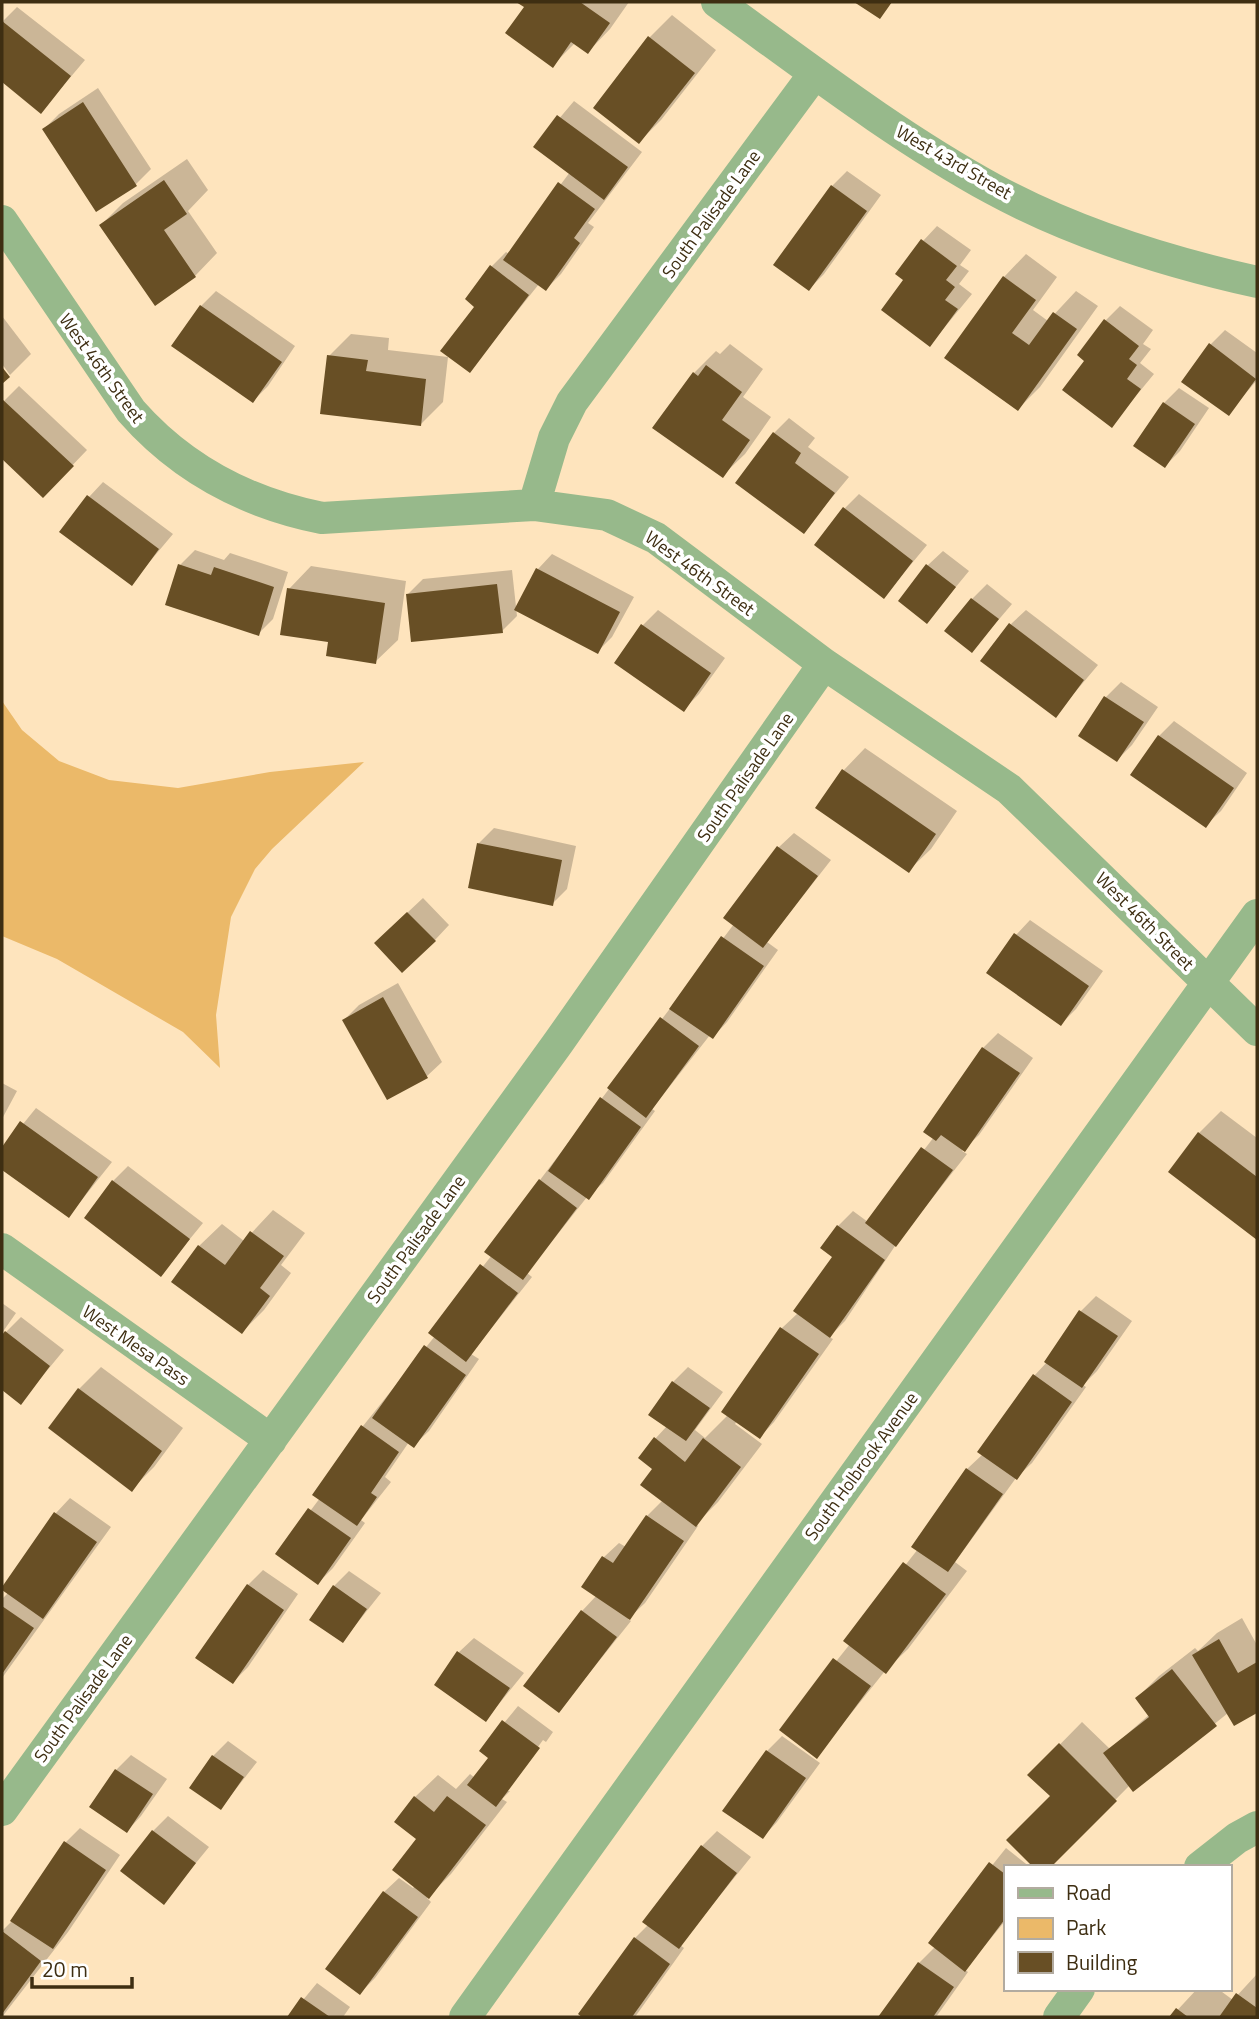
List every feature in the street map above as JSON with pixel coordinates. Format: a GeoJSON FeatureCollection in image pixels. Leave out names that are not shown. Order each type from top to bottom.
{"type":"FeatureCollection","features":[{"type":"Feature","properties":{"kind":"street","name":"West 43rd Street"},"geometry":{"type":"LineString","coordinates":[[717,2],[913,141],[995,190],[1085,230],[1150,253],[1257,282]]}},
{"type":"Feature","properties":{"kind":"street","name":"South Palisade Lane"},"geometry":{"type":"LineString","coordinates":[[534,505],[554,438],[572,402],[815,73]]}},
{"type":"Feature","properties":{"kind":"street","name":"West 46th Street"},"geometry":{"type":"LineString","coordinates":[[2,221],[131,411],[153,436],[221,485],[291,512],[322,518],[534,505],[607,515],[656,538],[824,664],[1009,789],[1257,1030]]}},
{"type":"Feature","properties":{"kind":"street","name":"South Palisade Lane"},"geometry":{"type":"LineString","coordinates":[[2,1810],[558,1043],[824,664]]}},
{"type":"Feature","properties":{"kind":"street","name":"South Holbrook Avenue"},"geometry":{"type":"LineString","coordinates":[[464,2017],[1257,915]]}},
{"type":"Feature","properties":{"kind":"street","name":"West Mesa Pass"},"geometry":{"type":"LineString","coordinates":[[2,1249],[271,1440]]}},
{"type":"Feature","properties":{"kind":"street"},"geometry":{"type":"LineString","coordinates":[[1203,1865],[1237,1838],[1257,1827]]}},
{"type":"Feature","properties":{"kind":"street"},"geometry":{"type":"LineString","coordinates":[[1059,2017],[1078,1991]]}},
{"type":"Feature","properties":{"kind":"green space"},"geometry":{"type":"Polygon","coordinates":[[[2,701],[22,730],[59,761],[109,780],[178,788],[270,772],[364,762],[272,849],[255,869],[231,917],[216,1015],[220,1068],[183,1032],[57,959],[2,936],[2,701]]]}},
{"type":"Feature","properties":{"kind":"building"},"geometry":{"type":"Polygon","coordinates":[[[516,2],[580,2],[610,23],[588,54],[571,42],[553,68],[505,33],[524,7],[516,2]]]}},
{"type":"Feature","properties":{"kind":"building"},"geometry":{"type":"Polygon","coordinates":[[[854,2],[892,2],[880,19],[854,2]]]}},
{"type":"Feature","properties":{"kind":"building"},"geometry":{"type":"Polygon","coordinates":[[[2,21],[71,76],[41,114],[2,82],[2,21]]]}},
{"type":"Feature","properties":{"kind":"building"},"geometry":{"type":"Polygon","coordinates":[[[648,36],[695,73],[639,144],[593,108],[648,36]]]}},
{"type":"Feature","properties":{"kind":"building"},"geometry":{"type":"Polygon","coordinates":[[[83,102],[137,186],[96,212],[42,129],[83,102]]]}},
{"type":"Feature","properties":{"kind":"building"},"geometry":{"type":"Polygon","coordinates":[[[557,115],[628,167],[604,200],[533,147],[557,115]]]}},
{"type":"Feature","properties":{"kind":"building"},"geometry":{"type":"Polygon","coordinates":[[[164,180],[187,214],[164,230],[196,277],[155,306],[99,225],[164,180]]]}},
{"type":"Feature","properties":{"kind":"building"},"geometry":{"type":"Polygon","coordinates":[[[558,182],[595,209],[574,238],[580,243],[546,291],[503,260],[558,182]]]}},
{"type":"Feature","properties":{"kind":"building"},"geometry":{"type":"Polygon","coordinates":[[[831,185],[867,211],[809,291],[773,265],[831,185]]]}},
{"type":"Feature","properties":{"kind":"building"},"geometry":{"type":"Polygon","coordinates":[[[921,239],[957,266],[946,280],[955,287],[945,300],[958,309],[930,347],[881,310],[903,280],[895,274],[921,239]]]}},
{"type":"Feature","properties":{"kind":"building"},"geometry":{"type":"Polygon","coordinates":[[[490,265],[529,295],[470,373],[440,351],[474,307],[465,299],[490,265]]]}},
{"type":"Feature","properties":{"kind":"building"},"geometry":{"type":"Polygon","coordinates":[[[1003,276],[1036,300],[1012,333],[1029,345],[1053,312],[1077,329],[1018,411],[944,358],[1003,276]]]}},
{"type":"Feature","properties":{"kind":"building"},"geometry":{"type":"Polygon","coordinates":[[[200,305],[282,362],[253,403],[171,346],[200,305]]]}},
{"type":"Feature","properties":{"kind":"building"},"geometry":{"type":"Polygon","coordinates":[[[1104,319],[1139,346],[1129,359],[1137,365],[1127,379],[1141,389],[1112,428],[1062,390],[1084,361],[1077,355],[1104,319]]]}},
{"type":"Feature","properties":{"kind":"building"},"geometry":{"type":"Polygon","coordinates":[[[1209,343],[1256,379],[1229,416],[1181,382],[1209,343]]]}},
{"type":"Feature","properties":{"kind":"building"},"geometry":{"type":"Polygon","coordinates":[[[327,355],[368,360],[366,371],[426,379],[421,426],[320,414],[327,355]]]}},
{"type":"Feature","properties":{"kind":"building"},"geometry":{"type":"Polygon","coordinates":[[[706,365],[742,392],[722,420],[750,440],[723,478],[652,428],[693,372],[698,376],[706,365]]]}},
{"type":"Feature","properties":{"kind":"building"},"geometry":{"type":"Polygon","coordinates":[[[2,367],[10,377],[2,384],[2,367]]]}},
{"type":"Feature","properties":{"kind":"building"},"geometry":{"type":"Polygon","coordinates":[[[2,399],[74,466],[43,498],[2,459],[2,399]]]}},
{"type":"Feature","properties":{"kind":"building"},"geometry":{"type":"Polygon","coordinates":[[[1163,402],[1195,424],[1165,468],[1133,446],[1163,402]]]}},
{"type":"Feature","properties":{"kind":"building"},"geometry":{"type":"Polygon","coordinates":[[[773,432],[801,453],[795,463],[835,493],[804,534],[735,483],[773,432]]]}},
{"type":"Feature","properties":{"kind":"building"},"geometry":{"type":"Polygon","coordinates":[[[87,495],[159,549],[132,586],[59,532],[87,495]]]}},
{"type":"Feature","properties":{"kind":"building"},"geometry":{"type":"Polygon","coordinates":[[[843,507],[913,561],[884,599],[814,545],[843,507]]]}},
{"type":"Feature","properties":{"kind":"building"},"geometry":{"type":"Polygon","coordinates":[[[178,564],[211,575],[214,567],[274,587],[259,636],[165,605],[178,564]]]}},
{"type":"Feature","properties":{"kind":"building"},"geometry":{"type":"Polygon","coordinates":[[[926,564],[956,587],[927,624],[898,601],[926,564]]]}},
{"type":"Feature","properties":{"kind":"building"},"geometry":{"type":"Polygon","coordinates":[[[536,568],[620,612],[598,654],[514,610],[536,568]]]}},
{"type":"Feature","properties":{"kind":"building"},"geometry":{"type":"Polygon","coordinates":[[[497,584],[503,633],[411,642],[406,594],[497,584]]]}},
{"type":"Feature","properties":{"kind":"building"},"geometry":{"type":"Polygon","coordinates":[[[287,588],[385,603],[376,664],[326,656],[328,642],[280,635],[287,588]]]}},
{"type":"Feature","properties":{"kind":"building"},"geometry":{"type":"Polygon","coordinates":[[[971,598],[999,619],[972,653],[944,631],[971,598]]]}},
{"type":"Feature","properties":{"kind":"building"},"geometry":{"type":"Polygon","coordinates":[[[1009,623],[1084,680],[1056,718],[980,661],[1009,623]]]}},
{"type":"Feature","properties":{"kind":"building"},"geometry":{"type":"Polygon","coordinates":[[[641,624],[711,673],[684,712],[614,663],[641,624]]]}},
{"type":"Feature","properties":{"kind":"building"},"geometry":{"type":"Polygon","coordinates":[[[1104,696],[1144,722],[1117,762],[1078,736],[1104,696]]]}},
{"type":"Feature","properties":{"kind":"building"},"geometry":{"type":"Polygon","coordinates":[[[1158,735],[1234,788],[1206,828],[1130,775],[1158,735]]]}},
{"type":"Feature","properties":{"kind":"building"},"geometry":{"type":"Polygon","coordinates":[[[842,769],[936,834],[909,873],[815,808],[842,769]]]}},
{"type":"Feature","properties":{"kind":"building"},"geometry":{"type":"Polygon","coordinates":[[[477,843],[562,860],[553,906],[468,888],[477,843]]]}},
{"type":"Feature","properties":{"kind":"building"},"geometry":{"type":"Polygon","coordinates":[[[777,846],[818,876],[763,948],[723,918],[777,846]]]}},
{"type":"Feature","properties":{"kind":"building"},"geometry":{"type":"Polygon","coordinates":[[[407,912],[436,941],[402,973],[374,943],[407,912]]]}},
{"type":"Feature","properties":{"kind":"building"},"geometry":{"type":"Polygon","coordinates":[[[1014,933],[1089,986],[1061,1026],[986,973],[1014,933]]]}},
{"type":"Feature","properties":{"kind":"building"},"geometry":{"type":"Polygon","coordinates":[[[721,936],[764,966],[713,1039],[669,1009],[721,936]]]}},
{"type":"Feature","properties":{"kind":"building"},"geometry":{"type":"Polygon","coordinates":[[[383,997],[428,1078],[387,1100],[342,1020],[383,997]]]}},
{"type":"Feature","properties":{"kind":"building"},"geometry":{"type":"Polygon","coordinates":[[[660,1017],[699,1046],[646,1118],[607,1088],[660,1017]]]}},
{"type":"Feature","properties":{"kind":"building"},"geometry":{"type":"Polygon","coordinates":[[[982,1047],[1020,1073],[965,1152],[941,1135],[936,1141],[923,1132],[982,1047]]]}},
{"type":"Feature","properties":{"kind":"building"},"geometry":{"type":"Polygon","coordinates":[[[600,1097],[641,1127],[589,1200],[548,1171],[600,1097]]]}},
{"type":"Feature","properties":{"kind":"building"},"geometry":{"type":"Polygon","coordinates":[[[20,1121],[98,1177],[69,1218],[2,1170],[2,1147],[20,1121]]]}},
{"type":"Feature","properties":{"kind":"building"},"geometry":{"type":"Polygon","coordinates":[[[1198,1132],[1257,1177],[1257,1240],[1168,1172],[1198,1132]]]}},
{"type":"Feature","properties":{"kind":"building"},"geometry":{"type":"Polygon","coordinates":[[[921,1147],[953,1170],[896,1247],[865,1223],[921,1147]]]}},
{"type":"Feature","properties":{"kind":"building"},"geometry":{"type":"Polygon","coordinates":[[[539,1179],[577,1208],[523,1280],[484,1252],[539,1179]]]}},
{"type":"Feature","properties":{"kind":"building"},"geometry":{"type":"Polygon","coordinates":[[[112,1180],[190,1239],[161,1277],[84,1218],[112,1180]]]}},
{"type":"Feature","properties":{"kind":"building"},"geometry":{"type":"Polygon","coordinates":[[[837,1225],[885,1260],[830,1338],[793,1311],[832,1257],[820,1248],[837,1225]]]}},
{"type":"Feature","properties":{"kind":"building"},"geometry":{"type":"Polygon","coordinates":[[[250,1231],[284,1256],[260,1288],[270,1296],[242,1334],[171,1282],[198,1245],[225,1265],[250,1231]]]}},
{"type":"Feature","properties":{"kind":"building"},"geometry":{"type":"Polygon","coordinates":[[[480,1264],[518,1293],[466,1362],[428,1333],[480,1264]]]}},
{"type":"Feature","properties":{"kind":"building"},"geometry":{"type":"Polygon","coordinates":[[[1079,1310],[1118,1336],[1082,1388],[1044,1362],[1079,1310]]]}},
{"type":"Feature","properties":{"kind":"building"},"geometry":{"type":"Polygon","coordinates":[[[780,1327],[819,1354],[760,1439],[721,1412],[780,1327]]]}},
{"type":"Feature","properties":{"kind":"building"},"geometry":{"type":"Polygon","coordinates":[[[5,1331],[50,1366],[21,1405],[2,1390],[2,1335],[5,1331]]]}},
{"type":"Feature","properties":{"kind":"building"},"geometry":{"type":"Polygon","coordinates":[[[424,1345],[466,1375],[414,1448],[372,1418],[424,1345]]]}},
{"type":"Feature","properties":{"kind":"building"},"geometry":{"type":"Polygon","coordinates":[[[1033,1374],[1072,1402],[1017,1480],[977,1452],[1033,1374]]]}},
{"type":"Feature","properties":{"kind":"building"},"geometry":{"type":"Polygon","coordinates":[[[672,1381],[710,1408],[686,1441],[648,1415],[672,1381]]]}},
{"type":"Feature","properties":{"kind":"building"},"geometry":{"type":"Polygon","coordinates":[[[78,1388],[162,1451],[132,1492],[48,1428],[78,1388]]]}},
{"type":"Feature","properties":{"kind":"building"},"geometry":{"type":"Polygon","coordinates":[[[361,1425],[399,1452],[371,1493],[377,1497],[357,1526],[312,1495],[361,1425]]]}},
{"type":"Feature","properties":{"kind":"building"},"geometry":{"type":"Polygon","coordinates":[[[654,1437],[685,1462],[703,1438],[741,1467],[696,1527],[640,1485],[652,1469],[638,1458],[654,1437]]]}},
{"type":"Feature","properties":{"kind":"building"},"geometry":{"type":"Polygon","coordinates":[[[966,1468],[1003,1494],[948,1572],[911,1547],[966,1468]]]}},
{"type":"Feature","properties":{"kind":"building"},"geometry":{"type":"Polygon","coordinates":[[[308,1508],[351,1538],[318,1585],[275,1554],[308,1508]]]}},
{"type":"Feature","properties":{"kind":"building"},"geometry":{"type":"Polygon","coordinates":[[[54,1512],[97,1542],[43,1619],[2,1590],[2,1587],[54,1512]]]}},
{"type":"Feature","properties":{"kind":"building"},"geometry":{"type":"Polygon","coordinates":[[[646,1515],[684,1541],[630,1620],[581,1587],[602,1556],[613,1563],[646,1515]]]}},
{"type":"Feature","properties":{"kind":"building"},"geometry":{"type":"Polygon","coordinates":[[[903,1562],[946,1594],[886,1674],[843,1641],[903,1562]]]}},
{"type":"Feature","properties":{"kind":"building"},"geometry":{"type":"Polygon","coordinates":[[[247,1584],[284,1610],[233,1684],[195,1658],[247,1584]]]}},
{"type":"Feature","properties":{"kind":"building"},"geometry":{"type":"Polygon","coordinates":[[[333,1585],[367,1609],[343,1643],[309,1620],[333,1585]]]}},
{"type":"Feature","properties":{"kind":"building"},"geometry":{"type":"Polygon","coordinates":[[[2,1606],[34,1628],[2,1674],[2,1606]]]}},
{"type":"Feature","properties":{"kind":"building"},"geometry":{"type":"Polygon","coordinates":[[[581,1610],[617,1637],[559,1713],[523,1686],[581,1610]]]}},
{"type":"Feature","properties":{"kind":"building"},"geometry":{"type":"Polygon","coordinates":[[[1219,1639],[1238,1673],[1257,1662],[1257,1713],[1234,1726],[1192,1655],[1219,1639]]]}},
{"type":"Feature","properties":{"kind":"building"},"geometry":{"type":"Polygon","coordinates":[[[457,1651],[510,1688],[486,1722],[434,1685],[457,1651]]]}},
{"type":"Feature","properties":{"kind":"building"},"geometry":{"type":"Polygon","coordinates":[[[833,1658],[871,1686],[817,1759],[779,1730],[833,1658]]]}},
{"type":"Feature","properties":{"kind":"building"},"geometry":{"type":"Polygon","coordinates":[[[1172,1669],[1217,1726],[1133,1792],[1103,1753],[1149,1717],[1135,1698],[1172,1669]]]}},
{"type":"Feature","properties":{"kind":"building"},"geometry":{"type":"Polygon","coordinates":[[[502,1720],[540,1748],[496,1807],[467,1785],[488,1758],[479,1751],[502,1720]]]}},
{"type":"Feature","properties":{"kind":"building"},"geometry":{"type":"Polygon","coordinates":[[[1059,1743],[1117,1801],[1053,1865],[1031,1865],[1006,1840],[1050,1796],[1027,1775],[1059,1743]]]}},
{"type":"Feature","properties":{"kind":"building"},"geometry":{"type":"Polygon","coordinates":[[[766,1750],[806,1778],[763,1839],[722,1811],[766,1750]]]}},
{"type":"Feature","properties":{"kind":"building"},"geometry":{"type":"Polygon","coordinates":[[[212,1755],[244,1777],[221,1810],[189,1788],[212,1755]]]}},
{"type":"Feature","properties":{"kind":"building"},"geometry":{"type":"Polygon","coordinates":[[[115,1769],[153,1794],[127,1833],[89,1807],[115,1769]]]}},
{"type":"Feature","properties":{"kind":"building"},"geometry":{"type":"Polygon","coordinates":[[[414,1796],[434,1812],[447,1796],[486,1825],[429,1899],[392,1870],[416,1839],[394,1822],[414,1796]]]}},
{"type":"Feature","properties":{"kind":"building"},"geometry":{"type":"Polygon","coordinates":[[[152,1830],[196,1863],[164,1905],[120,1871],[152,1830]]]}},
{"type":"Feature","properties":{"kind":"building"},"geometry":{"type":"Polygon","coordinates":[[[64,1841],[106,1870],[53,1949],[10,1921],[64,1841]]]}},
{"type":"Feature","properties":{"kind":"building"},"geometry":{"type":"Polygon","coordinates":[[[701,1845],[737,1873],[679,1949],[642,1922],[701,1845]]]}},
{"type":"Feature","properties":{"kind":"building"},"geometry":{"type":"Polygon","coordinates":[[[989,1862],[1004,1873],[1004,1920],[965,1972],[928,1943],[989,1862]]]}},
{"type":"Feature","properties":{"kind":"building"},"geometry":{"type":"Polygon","coordinates":[[[383,1891],[418,1917],[360,1995],[325,1969],[383,1891]]]}},
{"type":"Feature","properties":{"kind":"building"},"geometry":{"type":"Polygon","coordinates":[[[2,1931],[41,1961],[2,2014],[2,1931]]]}},
{"type":"Feature","properties":{"kind":"building"},"geometry":{"type":"Polygon","coordinates":[[[634,1937],[670,1964],[632,2017],[582,2017],[578,2014],[634,1937]]]}},
{"type":"Feature","properties":{"kind":"building"},"geometry":{"type":"Polygon","coordinates":[[[918,1962],[954,1987],[933,2017],[878,2017],[918,1962]]]}},
{"type":"Feature","properties":{"kind":"building"},"geometry":{"type":"Polygon","coordinates":[[[1236,1993],[1257,2008],[1257,2017],[1219,2017],[1236,1993]]]}},
{"type":"Feature","properties":{"kind":"building"},"geometry":{"type":"Polygon","coordinates":[[[301,1997],[330,2017],[287,2017],[301,1997]]]}},
{"type":"Feature","properties":{"kind":"building"},"geometry":{"type":"Polygon","coordinates":[[[1176,2008],[1188,2017],[1169,2017],[1176,2008]]]}}]}
